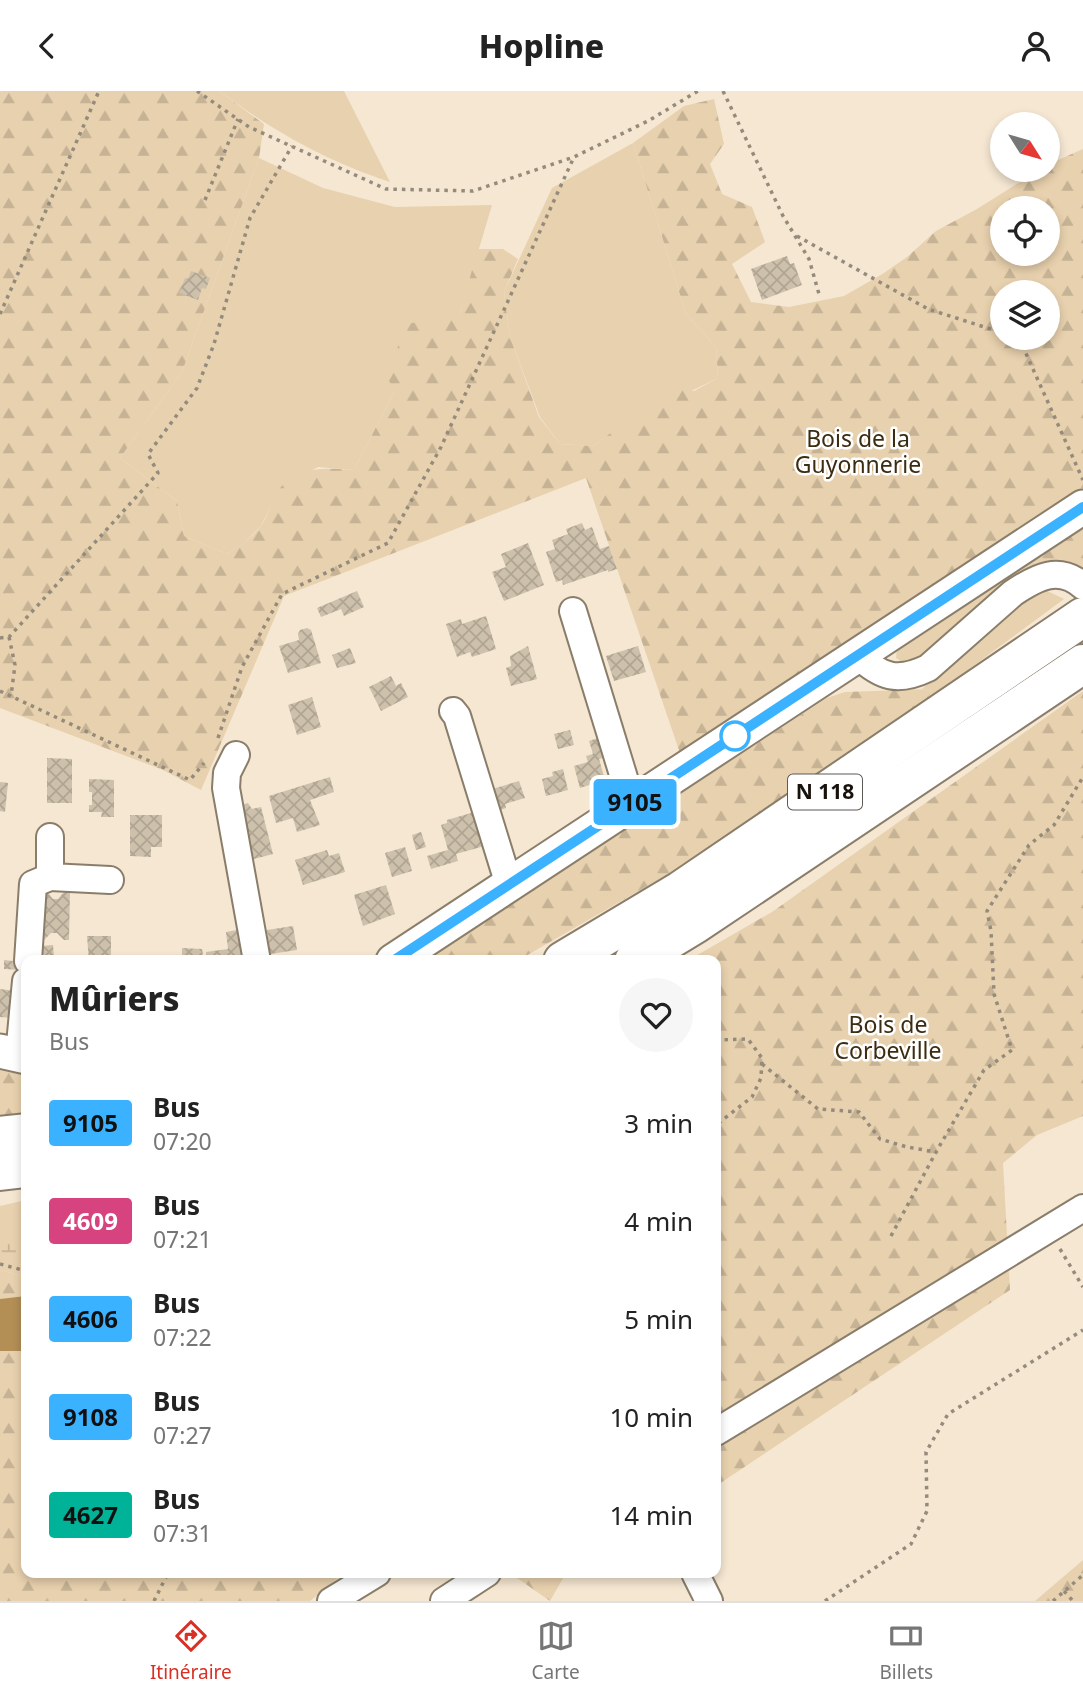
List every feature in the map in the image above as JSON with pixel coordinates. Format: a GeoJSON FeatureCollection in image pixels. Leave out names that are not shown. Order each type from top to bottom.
{"type":"FeatureCollection","features":[{"type":"Feature","properties":{"kind":"highway","name":"N 118"},"geometry":{"type":"LineString","coordinates":[[573,955],[680,891],[1083,617]]}},
{"type":"Feature","properties":{"kind":"highway","name":"N 118"},"geometry":{"type":"LineString","coordinates":[[644,955],[695,924],[1083,664]]}},
{"type":"Feature","properties":{"kind":"highway"},"geometry":{"type":"LineString","coordinates":[[0,1136],[21,1134]]}},
{"type":"Feature","properties":{"kind":"highway"},"geometry":{"type":"LineString","coordinates":[[0,1171],[21,1169]]}},
{"type":"Feature","properties":{"kind":"main road"},"geometry":{"type":"LineString","coordinates":[[402,955],[1083,507]]}},
{"type":"Feature","properties":{"kind":"street"},"geometry":{"type":"LineString","coordinates":[[857,655],[875,671],[887,675],[916,674],[928,669],[1013,593],[1029,583],[1053,574],[1068,576],[1083,586]]}},
{"type":"Feature","properties":{"kind":"street"},"geometry":{"type":"LineString","coordinates":[[573,611],[632,804]]}},
{"type":"Feature","properties":{"kind":"street"},"geometry":{"type":"LineString","coordinates":[[453,711],[457,716],[509,885]]}},
{"type":"Feature","properties":{"kind":"street"},"geometry":{"type":"LineString","coordinates":[[226,749],[226,788],[256,955]]}},
{"type":"Feature","properties":{"kind":"street"},"geometry":{"type":"LineString","coordinates":[[50,838],[50,877]]}},
{"type":"Feature","properties":{"kind":"street"},"geometry":{"type":"LineString","coordinates":[[28,955],[33,884],[50,877],[110,880]]}},
{"type":"Feature","properties":{"kind":"street"},"geometry":{"type":"LineString","coordinates":[[15,1055],[21,1015]]}},
{"type":"Feature","properties":{"kind":"street"},"geometry":{"type":"LineString","coordinates":[[721,1429],[1083,1208]]}},
{"type":"Feature","properties":{"kind":"street"},"geometry":{"type":"LineString","coordinates":[[331,1601],[369,1578]]}},
{"type":"Feature","properties":{"kind":"street"},"geometry":{"type":"LineString","coordinates":[[444,1601],[479,1578]]}},
{"type":"Feature","properties":{"kind":"street"},"geometry":{"type":"LineString","coordinates":[[698,1578],[709,1601]]}},
{"type":"Feature","properties":{"kind":"path"},"geometry":{"type":"LineString","coordinates":[[0,314],[99,91]]}},
{"type":"Feature","properties":{"kind":"path"},"geometry":{"type":"LineString","coordinates":[[197,91],[250,127],[386,189],[473,191],[573,157],[648,121],[698,91]]}},
{"type":"Feature","properties":{"kind":"path"},"geometry":{"type":"LineString","coordinates":[[723,91],[783,216],[809,259],[819,293]]}},
{"type":"Feature","properties":{"kind":"path"},"geometry":{"type":"LineString","coordinates":[[205,200],[238,119]]}},
{"type":"Feature","properties":{"kind":"path"},"geometry":{"type":"LineString","coordinates":[[0,638],[9,637],[158,473],[148,454],[197,388],[214,344],[250,218],[292,146]]}},
{"type":"Feature","properties":{"kind":"path"},"geometry":{"type":"LineString","coordinates":[[226,749],[242,667],[282,593],[388,543],[441,447],[573,157]]}},
{"type":"Feature","properties":{"kind":"path"},"geometry":{"type":"LineString","coordinates":[[797,236],[928,310],[990,329]]}},
{"type":"Feature","properties":{"kind":"path"},"geometry":{"type":"LineString","coordinates":[[1024,350],[1083,480]]}},
{"type":"Feature","properties":{"kind":"path"},"geometry":{"type":"LineString","coordinates":[[9,637],[15,665],[11,696]]}},
{"type":"Feature","properties":{"kind":"path"},"geometry":{"type":"LineString","coordinates":[[0,691],[190,781],[209,757]]}},
{"type":"Feature","properties":{"kind":"path"},"geometry":{"type":"LineString","coordinates":[[891,1237],[984,1070],[1012,1049],[994,994],[991,931],[987,911],[1029,845],[1054,825],[1083,777]]}},
{"type":"Feature","properties":{"kind":"path"},"geometry":{"type":"LineString","coordinates":[[721,1040],[748,1039],[762,1058],[761,1078],[751,1097],[721,1121]]}},
{"type":"Feature","properties":{"kind":"path"},"geometry":{"type":"LineString","coordinates":[[762,1064],[818,1109],[859,1112],[880,1139],[936,1152]]}},
{"type":"Feature","properties":{"kind":"path"},"geometry":{"type":"LineString","coordinates":[[1048,1229],[1083,1287]]}},
{"type":"Feature","properties":{"kind":"path"},"geometry":{"type":"LineString","coordinates":[[0,1264],[21,1270]]}},
{"type":"Feature","properties":{"kind":"path"},"geometry":{"type":"LineString","coordinates":[[825,1601],[911,1544],[927,1511],[926,1452],[948,1414],[1083,1330]]}},
{"type":"Feature","properties":{"kind":"path"},"geometry":{"type":"LineString","coordinates":[[1053,1601],[1083,1575]]}},
{"type":"Feature","properties":{"kind":"path"},"geometry":{"type":"LineString","coordinates":[[154,1601],[166,1578]]}},
{"type":"Feature","properties":{"kind":"path"},"geometry":{"type":"LineString","coordinates":[[1064,1591],[1073,1601]]}},
{"type":"Feature","properties":{"kind":"green space","name":"Bois de la Guyonnerie"},"geometry":{"type":"Polygon","coordinates":[[[0,91],[219,91],[264,124],[259,158],[182,372],[120,458],[177,501],[184,536],[227,554],[257,530],[278,491],[294,476],[313,470],[354,470],[394,392],[388,378],[405,324],[459,316],[478,249],[503,249],[518,259],[504,292],[510,337],[539,417],[560,444],[593,446],[674,387],[694,391],[718,378],[716,347],[686,314],[633,143],[684,106],[714,99],[724,144],[710,164],[722,194],[752,207],[765,242],[732,264],[751,302],[789,307],[844,296],[907,257],[936,231],[990,201],[990,266],[1060,266],[1060,196],[998,196],[1020,182],[1060,182],[1060,159],[1083,149],[1083,491],[681,756],[586,478],[284,596],[201,790],[163,770],[0,708],[0,91]]]}},
{"type":"Feature","properties":{"kind":"green space"},"geometry":{"type":"Polygon","coordinates":[[[219,91],[344,91],[390,182],[301,144],[219,91]]]}},
{"type":"Feature","properties":{"kind":"green space"},"geometry":{"type":"Polygon","coordinates":[[[633,143],[686,314],[716,347],[718,378],[629,421],[593,446],[560,444],[540,417],[510,337],[504,292],[552,188],[633,143]]]}},
{"type":"Feature","properties":{"kind":"green space"},"geometry":{"type":"Polygon","coordinates":[[[259,158],[323,188],[395,207],[492,205],[459,316],[394,392],[354,470],[318,467],[279,490],[261,526],[244,543],[227,554],[184,536],[177,501],[120,458],[182,372],[259,158]]]}},
{"type":"Feature","properties":{"kind":"green space"},"geometry":{"type":"Polygon","coordinates":[[[1083,523],[1083,576],[1049,563],[1026,562],[1083,523]]]}},
{"type":"Feature","properties":{"kind":"green space"},"geometry":{"type":"Polygon","coordinates":[[[1026,562],[1049,563],[923,661],[906,665],[896,658],[897,649],[1026,562]]]}},
{"type":"Feature","properties":{"kind":"green space"},"geometry":{"type":"Polygon","coordinates":[[[1039,587],[1064,599],[927,700],[931,689],[922,689],[1039,587]]]}},
{"type":"Feature","properties":{"kind":"green space"},"geometry":{"type":"Polygon","coordinates":[[[931,689],[927,700],[675,870],[527,955],[431,955],[827,698],[845,692],[931,689]]]}},
{"type":"Feature","properties":{"kind":"green space","name":"Bois de Corbeville"},"geometry":{"type":"Polygon","coordinates":[[[1083,691],[1083,1116],[1037,1135],[1003,1163],[1010,1290],[721,1483],[721,955],[697,955],[772,912],[1083,691]]]}},
{"type":"Feature","properties":{"kind":"green space"},"geometry":{"type":"Polygon","coordinates":[[[0,1067],[21,1072],[21,1113],[0,1116],[0,1067]]]}},
{"type":"Feature","properties":{"kind":"green space"},"geometry":{"type":"Polygon","coordinates":[[[21,1201],[21,1276],[0,1270],[0,1206],[21,1201]]]}},
{"type":"Feature","properties":{"kind":"green space"},"geometry":{"type":"Polygon","coordinates":[[[0,1238],[21,1243],[21,1262],[15,1255],[0,1252],[0,1238]]]}},
{"type":"Feature","properties":{"kind":"green space"},"geometry":{"type":"Polygon","coordinates":[[[0,1270],[21,1276],[21,1578],[338,1578],[310,1601],[0,1601],[0,1270]]]}},
{"type":"Feature","properties":{"kind":"green space"},"geometry":{"type":"Polygon","coordinates":[[[1083,1560],[1083,1601],[1035,1601],[1083,1560]]]}},
{"type":"Feature","properties":{"kind":"green space"},"geometry":{"type":"Polygon","coordinates":[[[517,1578],[563,1578],[550,1601],[517,1578]]]}},
{"type":"Feature","properties":{"kind":"shaded area"},"geometry":{"type":"Polygon","coordinates":[[[21,1297],[21,1351],[0,1351],[0,1299],[21,1297]]]}},
{"type":"Feature","properties":{"kind":"building"},"geometry":{"type":"Polygon","coordinates":[[[787,256],[790,264],[794,263],[802,285],[762,300],[751,269],[787,256]]]}},
{"type":"Feature","properties":{"kind":"building"},"geometry":{"type":"Polygon","coordinates":[[[191,271],[210,278],[206,289],[202,288],[198,300],[179,293],[191,271]]]}},
{"type":"Feature","properties":{"kind":"building"},"geometry":{"type":"Polygon","coordinates":[[[582,523],[585,530],[592,527],[600,549],[609,546],[617,569],[563,585],[562,580],[556,582],[546,552],[555,549],[552,540],[568,534],[566,529],[582,523]]]}},
{"type":"Feature","properties":{"kind":"building"},"geometry":{"type":"Polygon","coordinates":[[[528,543],[544,585],[504,601],[492,572],[506,567],[501,554],[528,543]]]}},
{"type":"Feature","properties":{"kind":"building"},"geometry":{"type":"Polygon","coordinates":[[[357,591],[364,607],[344,616],[341,609],[321,617],[317,608],[357,591]]]}},
{"type":"Feature","properties":{"kind":"building"},"geometry":{"type":"Polygon","coordinates":[[[486,616],[496,649],[472,657],[470,652],[457,657],[446,624],[461,619],[462,624],[486,616]]]}},
{"type":"Feature","properties":{"kind":"building"},"geometry":{"type":"Polygon","coordinates":[[[300,630],[311,630],[321,663],[288,673],[279,646],[299,640],[300,630]]]}},
{"type":"Feature","properties":{"kind":"building"},"geometry":{"type":"Polygon","coordinates":[[[528,646],[537,679],[511,686],[506,668],[511,666],[510,656],[528,646]]]}},
{"type":"Feature","properties":{"kind":"building"},"geometry":{"type":"Polygon","coordinates":[[[638,646],[646,672],[614,681],[606,656],[638,646]]]}},
{"type":"Feature","properties":{"kind":"building"},"geometry":{"type":"Polygon","coordinates":[[[350,648],[356,663],[337,668],[332,655],[350,648]]]}},
{"type":"Feature","properties":{"kind":"building"},"geometry":{"type":"Polygon","coordinates":[[[391,676],[396,686],[401,683],[408,697],[381,711],[369,687],[391,676]]]}},
{"type":"Feature","properties":{"kind":"building"},"geometry":{"type":"Polygon","coordinates":[[[312,697],[321,727],[297,735],[288,705],[312,697]]]}},
{"type":"Feature","properties":{"kind":"building"},"geometry":{"type":"Polygon","coordinates":[[[570,730],[574,745],[558,749],[554,734],[570,730]]]}},
{"type":"Feature","properties":{"kind":"building"},"geometry":{"type":"Polygon","coordinates":[[[604,736],[610,756],[599,759],[605,780],[580,788],[574,766],[588,762],[586,756],[593,754],[589,741],[604,736]]]}},
{"type":"Feature","properties":{"kind":"building"},"geometry":{"type":"Polygon","coordinates":[[[47,758],[72,759],[72,803],[47,803],[47,758]]]}},
{"type":"Feature","properties":{"kind":"building"},"geometry":{"type":"Polygon","coordinates":[[[563,769],[568,790],[546,796],[542,779],[563,769]]]}},
{"type":"Feature","properties":{"kind":"building"},"geometry":{"type":"Polygon","coordinates":[[[330,777],[334,792],[310,800],[320,825],[297,832],[293,818],[276,823],[269,796],[330,777]]]}},
{"type":"Feature","properties":{"kind":"building"},"geometry":{"type":"Polygon","coordinates":[[[89,779],[114,780],[114,817],[101,817],[102,812],[89,812],[92,792],[89,792],[89,779]]]}},
{"type":"Feature","properties":{"kind":"building"},"geometry":{"type":"Polygon","coordinates":[[[519,781],[525,798],[505,804],[506,808],[495,812],[489,790],[519,781]]]}},
{"type":"Feature","properties":{"kind":"building"},"geometry":{"type":"Polygon","coordinates":[[[0,782],[8,783],[5,812],[0,811],[0,782]]]}},
{"type":"Feature","properties":{"kind":"building"},"geometry":{"type":"Polygon","coordinates":[[[248,803],[252,809],[261,807],[273,854],[247,861],[238,806],[248,803]]]}},
{"type":"Feature","properties":{"kind":"building"},"geometry":{"type":"Polygon","coordinates":[[[478,811],[488,845],[456,854],[458,861],[431,869],[427,856],[448,850],[441,825],[447,823],[447,820],[478,811]]]}},
{"type":"Feature","properties":{"kind":"building"},"geometry":{"type":"Polygon","coordinates":[[[130,815],[162,815],[162,847],[151,847],[151,857],[130,856],[130,815]]]}},
{"type":"Feature","properties":{"kind":"building"},"geometry":{"type":"Polygon","coordinates":[[[421,832],[426,847],[416,850],[412,835],[421,832]]]}},
{"type":"Feature","properties":{"kind":"building"},"geometry":{"type":"Polygon","coordinates":[[[405,847],[412,871],[392,877],[385,853],[405,847]]]}},
{"type":"Feature","properties":{"kind":"building"},"geometry":{"type":"Polygon","coordinates":[[[327,850],[329,856],[339,853],[345,872],[303,885],[295,860],[327,850]]]}},
{"type":"Feature","properties":{"kind":"building"},"geometry":{"type":"Polygon","coordinates":[[[386,885],[395,914],[363,926],[354,895],[386,885]]]}},
{"type":"Feature","properties":{"kind":"building"},"geometry":{"type":"Polygon","coordinates":[[[46,891],[53,899],[58,899],[64,892],[70,892],[69,940],[64,940],[57,933],[51,933],[41,943],[40,892],[46,891]]]}},
{"type":"Feature","properties":{"kind":"building"},"geometry":{"type":"Polygon","coordinates":[[[293,926],[297,950],[270,954],[267,930],[293,926]]]}},
{"type":"Feature","properties":{"kind":"building"},"geometry":{"type":"Polygon","coordinates":[[[237,930],[241,955],[206,955],[206,952],[228,949],[226,932],[237,930]]]}},
{"type":"Feature","properties":{"kind":"building"},"geometry":{"type":"Polygon","coordinates":[[[87,936],[111,936],[111,955],[89,955],[87,936]]]}},
{"type":"Feature","properties":{"kind":"building"},"geometry":{"type":"Polygon","coordinates":[[[53,945],[54,955],[44,955],[42,946],[53,945]]]}},
{"type":"Feature","properties":{"kind":"building"},"geometry":{"type":"Polygon","coordinates":[[[182,948],[202,949],[203,955],[182,955],[182,948]]]}},
{"type":"Feature","properties":{"kind":"building"},"geometry":{"type":"Polygon","coordinates":[[[4,960],[21,962],[21,970],[4,969],[4,960]]]}},
{"type":"Feature","properties":{"kind":"building"},"geometry":{"type":"Polygon","coordinates":[[[0,989],[16,991],[13,1018],[0,1017],[0,989]]]}},
{"type":"Feature","properties":{"kind":"bus line","name":"9105"},"geometry":{"type":"LineString","coordinates":[[402,955],[1083,507]]}}]}
